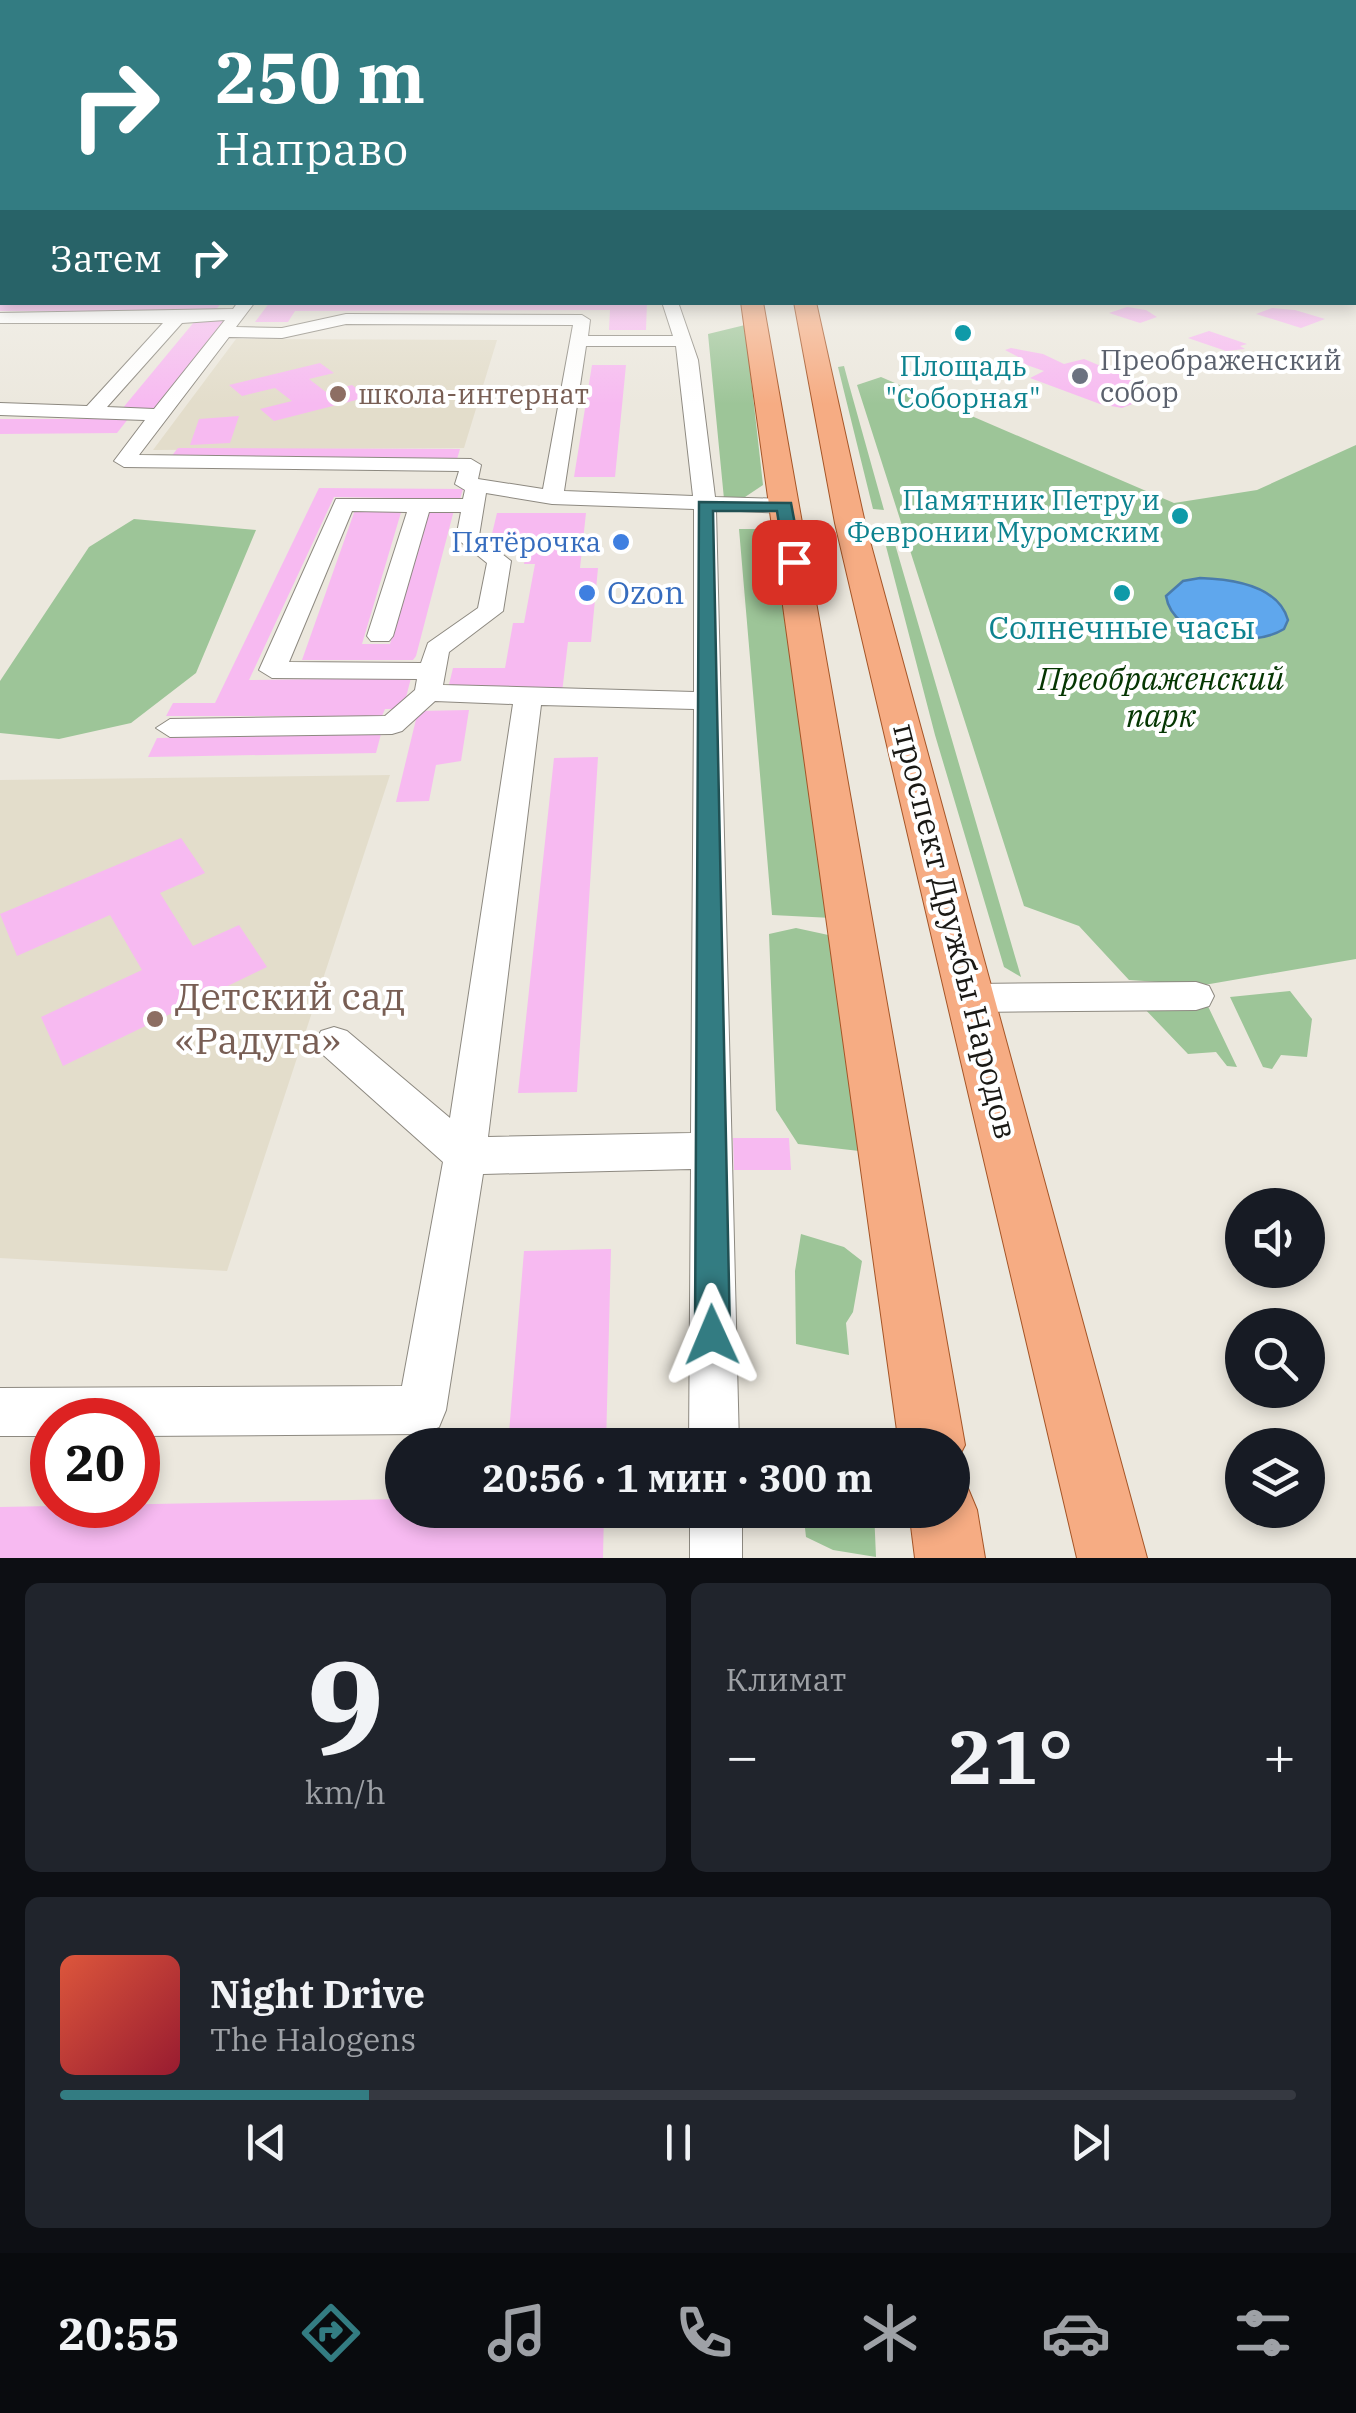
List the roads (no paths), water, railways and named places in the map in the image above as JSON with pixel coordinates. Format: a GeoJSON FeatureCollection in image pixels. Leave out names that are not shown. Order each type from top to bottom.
{"type":"FeatureCollection","features":[{"type":"Feature","properties":{"kind":"main road"},"geometry":{"type":"LineString","coordinates":[[752,305],[929,1428]]}},
{"type":"Feature","properties":{"kind":"main road","name":"проспект Дружбы Народов"},"geometry":{"type":"LineString","coordinates":[[806,305],[850,523],[974,998],[1112,1558]]}},
{"type":"Feature","properties":{"kind":"main road"},"geometry":{"type":"LineString","coordinates":[[945,1528],[950,1558]]}},
{"type":"Feature","properties":{"kind":"lane"},"geometry":{"type":"LineString","coordinates":[[671,305],[689,360],[705,506],[714,1428]]}},
{"type":"Feature","properties":{"kind":"lane"},"geometry":{"type":"LineString","coordinates":[[0,318],[177,318],[242,308]]}},
{"type":"Feature","properties":{"kind":"lane"},"geometry":{"type":"LineString","coordinates":[[170,728],[392,726],[430,682],[437,649],[490,611],[499,561],[467,538],[475,495],[466,484],[471,465],[124,461],[242,308]]}},
{"type":"Feature","properties":{"kind":"lane"},"geometry":{"type":"LineString","coordinates":[[94,410],[177,318]]}},
{"type":"Feature","properties":{"kind":"lane"},"geometry":{"type":"LineString","coordinates":[[224,332],[282,333],[346,319],[582,320],[552,497]]}},
{"type":"Feature","properties":{"kind":"lane"},"geometry":{"type":"LineString","coordinates":[[578,342],[683,341]]}},
{"type":"Feature","properties":{"kind":"lane"},"geometry":{"type":"LineString","coordinates":[[0,410],[160,414]]}},
{"type":"Feature","properties":{"kind":"lane"},"geometry":{"type":"LineString","coordinates":[[708,701],[528,698],[430,682],[272,670],[344,504],[420,505],[475,495],[785,506]]}},
{"type":"Feature","properties":{"kind":"lane"},"geometry":{"type":"LineString","coordinates":[[380,636],[420,505]]}},
{"type":"Feature","properties":{"kind":"lane"},"geometry":{"type":"LineString","coordinates":[[0,1412],[422,1410],[465,1156],[528,698]]}},
{"type":"Feature","properties":{"kind":"lane"},"geometry":{"type":"LineString","coordinates":[[974,998],[1196,996]]}},
{"type":"Feature","properties":{"kind":"lane"},"geometry":{"type":"LineString","coordinates":[[334,1042],[465,1156],[709,1151]]}},
{"type":"Feature","properties":{"kind":"lane"},"geometry":{"type":"LineString","coordinates":[[716,1528],[716,1558]]}},
{"type":"Feature","properties":{"kind":"water"},"geometry":{"type":"Polygon","coordinates":[[[1200,578],[1239,582],[1264,592],[1283,608],[1288,620],[1284,629],[1253,639],[1234,639],[1216,637],[1183,623],[1166,596],[1183,581],[1200,578]]]}},
{"type":"Feature","properties":{"kind":"place","name":"Площадь \"Соборная\""},"geometry":{"type":"Point","coordinates":[963,333]}},
{"type":"Feature","properties":{"kind":"place","name":"Преображенский собор"},"geometry":{"type":"Point","coordinates":[1080,376]}},
{"type":"Feature","properties":{"kind":"place","name":"школа-интернат"},"geometry":{"type":"Point","coordinates":[338,394]}},
{"type":"Feature","properties":{"kind":"place","name":"Памятник Петру и Февронии Муромским"},"geometry":{"type":"Point","coordinates":[1180,516]}},
{"type":"Feature","properties":{"kind":"place","name":"Пятёрочка"},"geometry":{"type":"Point","coordinates":[621,542]}},
{"type":"Feature","properties":{"kind":"place","name":"Ozon"},"geometry":{"type":"Point","coordinates":[587,593]}},
{"type":"Feature","properties":{"kind":"place","name":"Солнечные часы"},"geometry":{"type":"Point","coordinates":[1122,593]}},
{"type":"Feature","properties":{"kind":"place","name":"Детский сад «Радуга»"},"geometry":{"type":"Point","coordinates":[155,1019]}},
{"type":"Feature","properties":{"kind":"park label","name":"Преображенский парк"},"geometry":{"type":"Point","coordinates":[1161,698]}}]}
